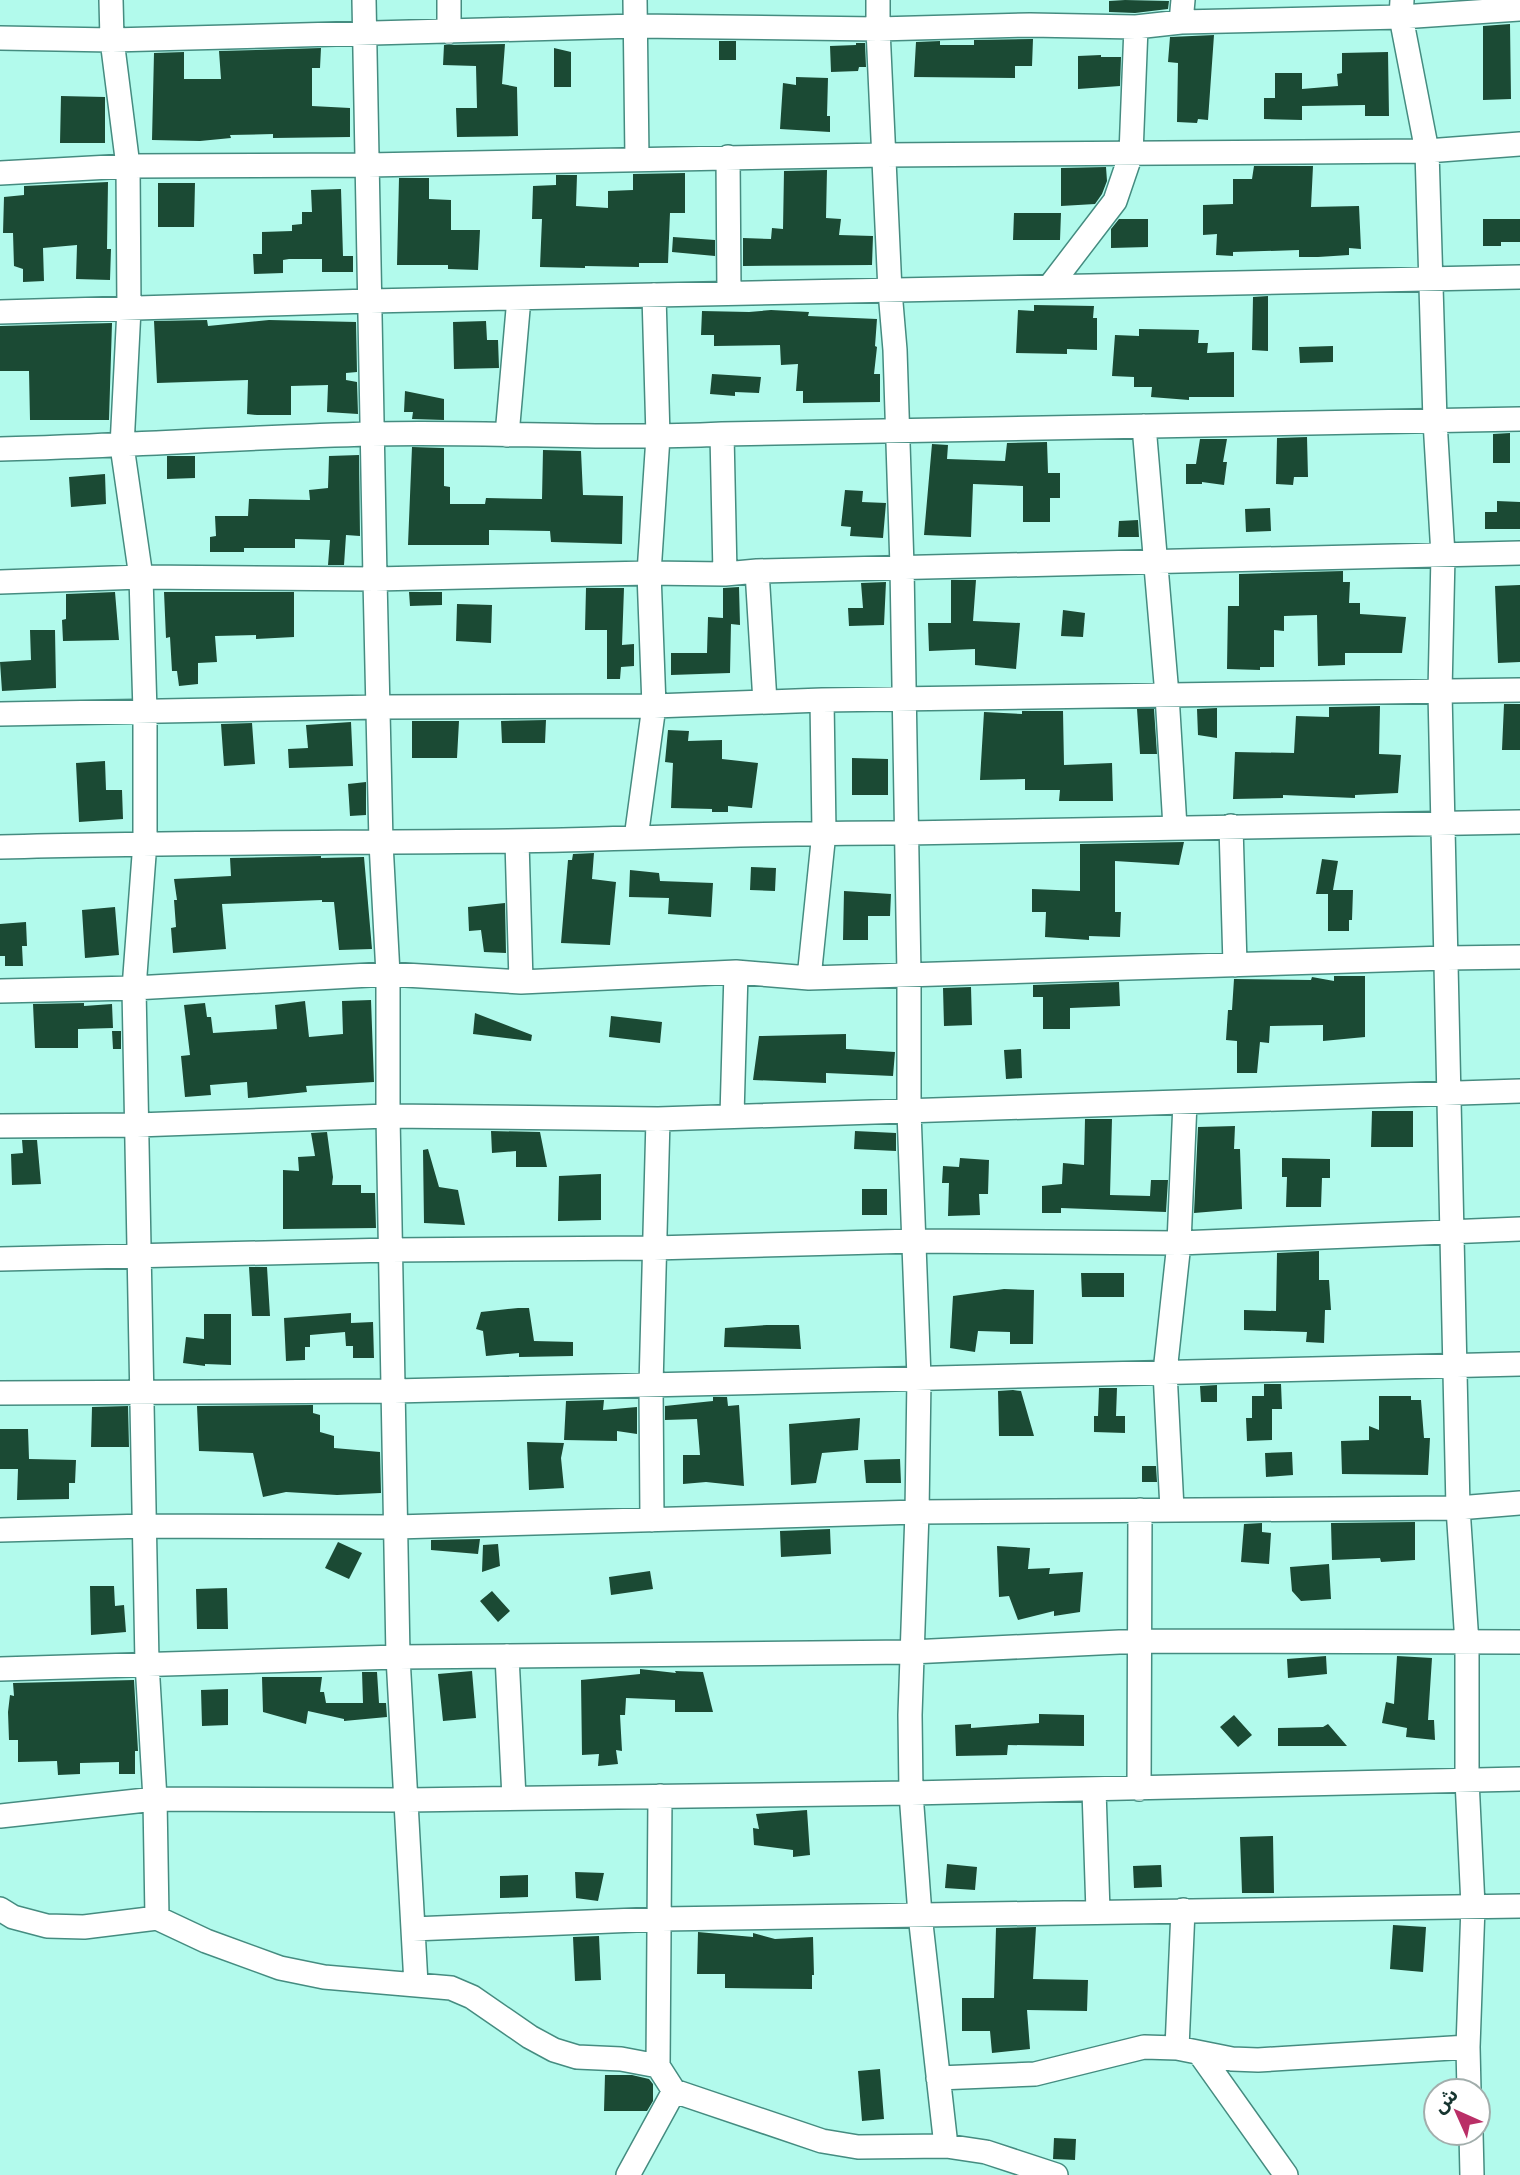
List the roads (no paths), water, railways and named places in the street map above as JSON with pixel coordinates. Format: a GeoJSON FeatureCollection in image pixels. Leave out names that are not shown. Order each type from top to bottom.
{"type":"FeatureCollection","features":[{"type":"Feature","properties":{"kind":"street"},"geometry":{"type":"LineString","coordinates":[[111,0],[128,166],[129,309],[121,446],[141,577],[145,712],[145,842],[134,988],[147,1663],[155,1799],[156,1918]]}},
{"type":"Feature","properties":{"kind":"street"},"geometry":{"type":"LineString","coordinates":[[364,0],[374,579],[381,843],[388,974],[398,1657],[416,1984]]}},
{"type":"Feature","properties":{"kind":"street"},"geometry":{"type":"LineString","coordinates":[[449,0],[449,32]]}},
{"type":"Feature","properties":{"kind":"street"},"geometry":{"type":"LineString","coordinates":[[635,0],[636,159]]}},
{"type":"Feature","properties":{"kind":"street"},"geometry":{"type":"LineString","coordinates":[[878,0],[898,431],[909,975],[909,1112],[919,1378],[911,1652],[911,1793],[920,1915],[946,2146]]}},
{"type":"Feature","properties":{"kind":"street"},"geometry":{"type":"LineString","coordinates":[[1401,8],[1427,151],[1434,421],[1443,555],[1440,692],[1458,1508],[1467,1643],[1468,1780],[1473,1906],[1469,2077]]}},
{"type":"Feature","properties":{"kind":"street"},"geometry":{"type":"LineString","coordinates":[[0,38],[113,40],[636,26],[878,29],[1030,25],[1136,27],[1182,11],[1520,9]]}},
{"type":"Feature","properties":{"kind":"street"},"geometry":{"type":"LineString","coordinates":[[1050,286],[1115,201],[1131,154],[1136,27]]}},
{"type":"Feature","properties":{"kind":"street"},"geometry":{"type":"LineString","coordinates":[[0,173],[128,166],[368,165],[884,155],[1427,151],[1520,144]]}},
{"type":"Feature","properties":{"kind":"street"},"geometry":{"type":"LineString","coordinates":[[728,157],[729,293]]}},
{"type":"Feature","properties":{"kind":"street"},"geometry":{"type":"LineString","coordinates":[[0,312],[370,301],[1520,277]]}},
{"type":"Feature","properties":{"kind":"street"},"geometry":{"type":"LineString","coordinates":[[636,838],[654,706],[649,573],[659,437],[654,295]]}},
{"type":"Feature","properties":{"kind":"street"},"geometry":{"type":"LineString","coordinates":[[507,435],[519,298]]}},
{"type":"Feature","properties":{"kind":"street"},"geometry":{"type":"LineString","coordinates":[[0,449],[372,434],[659,437],[1520,419]]}},
{"type":"Feature","properties":{"kind":"street"},"geometry":{"type":"LineString","coordinates":[[1144,426],[1167,695],[1175,827]]}},
{"type":"Feature","properties":{"kind":"street"},"geometry":{"type":"LineString","coordinates":[[722,434],[725,575]]}},
{"type":"Feature","properties":{"kind":"street"},"geometry":{"type":"LineString","coordinates":[[0,582],[141,577],[374,579],[649,573],[725,575],[757,571],[1520,553]]}},
{"type":"Feature","properties":{"kind":"street"},"geometry":{"type":"LineString","coordinates":[[757,571],[765,702]]}},
{"type":"Feature","properties":{"kind":"street"},"geometry":{"type":"LineString","coordinates":[[0,714],[379,707],[654,706],[822,700],[1520,690]]}},
{"type":"Feature","properties":{"kind":"street"},"geometry":{"type":"LineString","coordinates":[[809,978],[824,832],[822,700]]}},
{"type":"Feature","properties":{"kind":"street"},"geometry":{"type":"LineString","coordinates":[[0,847],[145,842],[381,843],[824,832],[906,833],[1520,822]]}},
{"type":"Feature","properties":{"kind":"street"},"geometry":{"type":"LineString","coordinates":[[1231,826],[1235,965]]}},
{"type":"Feature","properties":{"kind":"street"},"geometry":{"type":"LineString","coordinates":[[517,841],[521,982]]}},
{"type":"Feature","properties":{"kind":"street"},"geometry":{"type":"LineString","coordinates":[[0,991],[134,988],[388,974],[521,982],[737,972],[809,978],[1520,957]]}},
{"type":"Feature","properties":{"kind":"street"},"geometry":{"type":"LineString","coordinates":[[732,1116],[737,972]]}},
{"type":"Feature","properties":{"kind":"street"},"geometry":{"type":"LineString","coordinates":[[0,1126],[137,1125],[388,1116],[659,1119],[1520,1091]]}},
{"type":"Feature","properties":{"kind":"street"},"geometry":{"type":"LineString","coordinates":[[1172,1509],[1165,1372],[1179,1243],[1185,1102]]}},
{"type":"Feature","properties":{"kind":"street"},"geometry":{"type":"LineString","coordinates":[[652,1520],[651,1386],[659,1119]]}},
{"type":"Feature","properties":{"kind":"street"},"geometry":{"type":"LineString","coordinates":[[0,1259],[915,1241],[1179,1243],[1520,1229]]}},
{"type":"Feature","properties":{"kind":"street"},"geometry":{"type":"LineString","coordinates":[[0,1393],[394,1391],[1520,1364]]}},
{"type":"Feature","properties":{"kind":"street"},"geometry":{"type":"LineString","coordinates":[[0,1530],[146,1525],[396,1527],[917,1512],[1458,1508],[1520,1503]]}},
{"type":"Feature","properties":{"kind":"street"},"geometry":{"type":"LineString","coordinates":[[1139,1789],[1140,1510]]}},
{"type":"Feature","properties":{"kind":"street"},"geometry":{"type":"LineString","coordinates":[[0,1669],[398,1657],[911,1652],[1140,1641],[1520,1642]]}},
{"type":"Feature","properties":{"kind":"street"},"geometry":{"type":"LineString","coordinates":[[507,1656],[514,1798]]}},
{"type":"Feature","properties":{"kind":"street"},"geometry":{"type":"LineString","coordinates":[[0,1816],[155,1799],[407,1800],[911,1793],[1520,1779]]}},
{"type":"Feature","properties":{"kind":"street"},"geometry":{"type":"LineString","coordinates":[[1094,1790],[1098,1912]]}},
{"type":"Feature","properties":{"kind":"street"},"geometry":{"type":"LineString","coordinates":[[660,1796],[658,2066],[674,2091],[822,2141],[858,2147],[946,2146],[986,2152],[1056,2175]]}},
{"type":"Feature","properties":{"kind":"street"},"geometry":{"type":"LineString","coordinates":[[413,1929],[661,1919],[1520,1906]]}},
{"type":"Feature","properties":{"kind":"street"},"geometry":{"type":"LineString","coordinates":[[0,1909],[13,1917],[47,1926],[84,1927],[156,1918],[206,1941],[280,1968],[324,1977],[450,1989],[472,1997],[530,2037],[554,2050],[577,2057],[658,2066]]}},
{"type":"Feature","properties":{"kind":"street"},"geometry":{"type":"LineString","coordinates":[[1177,2048],[1184,1910]]}},
{"type":"Feature","properties":{"kind":"street"},"geometry":{"type":"LineString","coordinates":[[938,2078],[1035,2074],[1144,2048],[1177,2048],[1232,2059],[1258,2060],[1468,2047]]}},
{"type":"Feature","properties":{"kind":"street"},"geometry":{"type":"LineString","coordinates":[[1200,2054],[1286,2175]]}},
{"type":"Feature","properties":{"kind":"street"},"geometry":{"type":"LineString","coordinates":[[628,2175],[674,2091]]}},
{"type":"Feature","properties":{"kind":"street"},"geometry":{"type":"LineString","coordinates":[[1471,2147],[1472,2175]]}}]}
